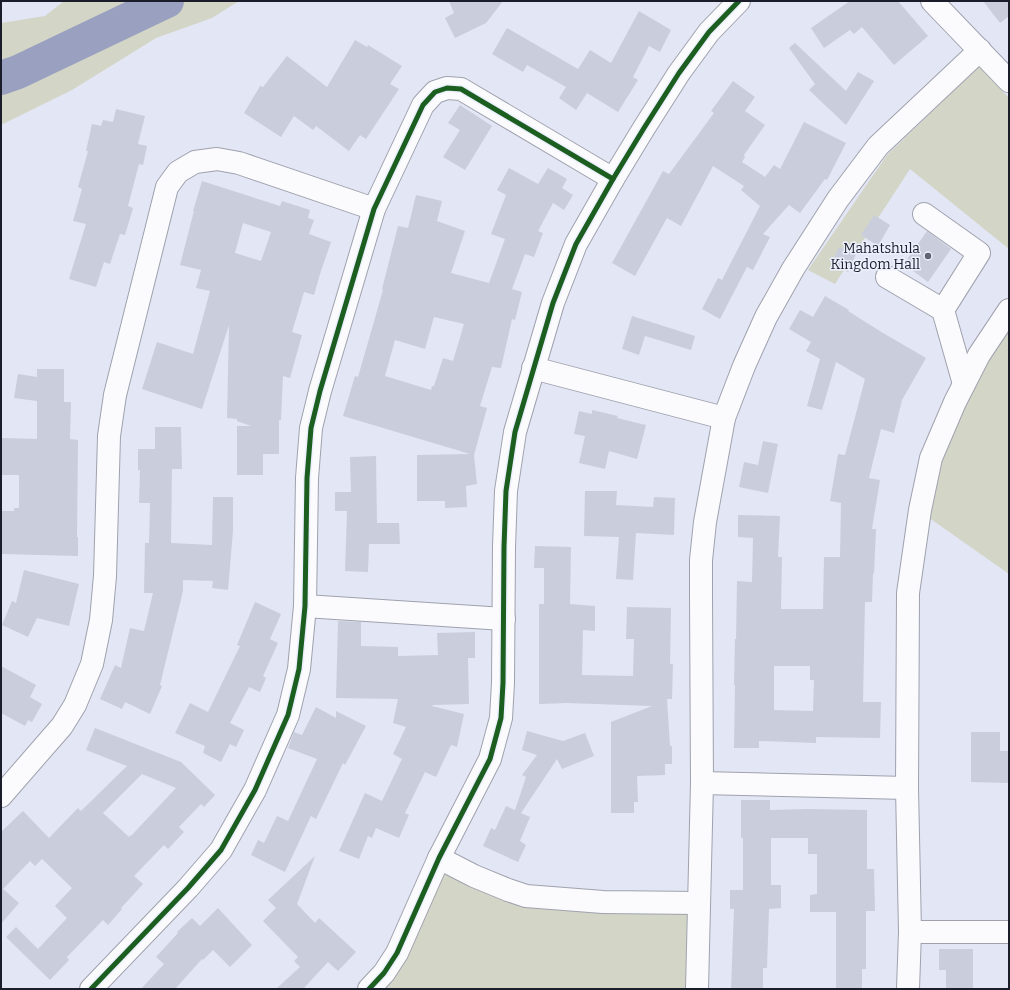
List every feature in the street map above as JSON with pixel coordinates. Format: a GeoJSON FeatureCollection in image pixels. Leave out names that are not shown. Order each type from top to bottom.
{"type":"FeatureCollection","features":[{"type":"Feature","properties":{"kind":"street"},"geometry":{"type":"LineString","coordinates":[[370,989],[384,973],[397,953],[439,858],[490,759],[501,718],[503,683],[506,491],[515,432],[533,368],[554,303],[576,244],[613,178],[679,73],[709,32],[739,1]]}},
{"type":"Feature","properties":{"kind":"street"},"geometry":{"type":"LineString","coordinates":[[932,1],[1009,81]]}},
{"type":"Feature","properties":{"kind":"street"},"geometry":{"type":"LineString","coordinates":[[697,989],[702,783],[701,560],[705,522],[724,418],[744,366],[766,317],[793,268],[838,199],[878,146],[980,50]]}},
{"type":"Feature","properties":{"kind":"street"},"geometry":{"type":"LineString","coordinates":[[91,989],[188,888],[221,850],[251,797],[288,715],[300,669],[304,606],[307,478],[311,428],[320,391],[374,209],[423,105],[435,92],[447,88],[461,90],[613,178]]}},
{"type":"Feature","properties":{"kind":"street"},"geometry":{"type":"LineString","coordinates":[[1,796],[62,726],[75,705],[92,664],[101,620],[105,576],[109,436],[114,402],[167,187],[178,172],[195,162],[217,159],[239,163],[374,209]]}},
{"type":"Feature","properties":{"kind":"street"},"geometry":{"type":"LineString","coordinates":[[924,214],[979,253],[943,310]]}},
{"type":"Feature","properties":{"kind":"street"},"geometry":{"type":"LineString","coordinates":[[887,277],[943,310],[964,384]]}},
{"type":"Feature","properties":{"kind":"street"},"geometry":{"type":"LineString","coordinates":[[908,989],[910,932],[907,788],[908,593],[920,510],[931,458],[955,402],[979,355],[1009,310]]}},
{"type":"Feature","properties":{"kind":"street"},"geometry":{"type":"LineString","coordinates":[[533,368],[724,418]]}},
{"type":"Feature","properties":{"kind":"street"},"geometry":{"type":"LineString","coordinates":[[304,606],[504,619]]}},
{"type":"Feature","properties":{"kind":"street"},"geometry":{"type":"LineString","coordinates":[[702,783],[907,788]]}},
{"type":"Feature","properties":{"kind":"street"},"geometry":{"type":"LineString","coordinates":[[439,858],[474,876],[526,896],[604,902],[698,903]]}},
{"type":"Feature","properties":{"kind":"street"},"geometry":{"type":"LineString","coordinates":[[910,932],[1009,932]]}},
{"type":"Feature","properties":{"kind":"shaded area"},"geometry":{"type":"Polygon","coordinates":[[[64,1],[239,1],[212,18],[156,38],[72,90],[1,125],[1,23],[45,16],[64,1]]]}},
{"type":"Feature","properties":{"kind":"shaded area"},"geometry":{"type":"Polygon","coordinates":[[[979,66],[1009,98],[1009,249],[910,169],[835,284],[808,270],[887,155],[979,66]]]}},
{"type":"Feature","properties":{"kind":"shaded area"},"geometry":{"type":"Polygon","coordinates":[[[1009,322],[1009,574],[925,515],[936,461],[960,406],[1009,322]]]}},
{"type":"Feature","properties":{"kind":"shaded area"},"geometry":{"type":"Polygon","coordinates":[[[450,873],[689,911],[688,989],[381,989],[435,879],[450,873]]]}},
{"type":"Feature","properties":{"kind":"building"},"geometry":{"type":"Polygon","coordinates":[[[449,1],[503,1],[486,23],[455,38],[445,18],[454,13],[449,1]]]}},
{"type":"Feature","properties":{"kind":"building"},"geometry":{"type":"Polygon","coordinates":[[[850,1],[898,1],[928,36],[894,65],[862,27],[854,34],[850,30],[824,48],[811,28],[850,1]]]}},
{"type":"Feature","properties":{"kind":"building"},"geometry":{"type":"Polygon","coordinates":[[[983,1],[1009,1],[1009,16],[1000,23],[983,1]]]}},
{"type":"Feature","properties":{"kind":"building"},"geometry":{"type":"Polygon","coordinates":[[[639,11],[671,30],[660,52],[649,46],[633,77],[638,80],[618,112],[587,93],[576,110],[559,98],[566,87],[527,65],[523,72],[492,54],[507,28],[578,69],[590,50],[611,63],[639,11]]]}},
{"type":"Feature","properties":{"kind":"building"},"geometry":{"type":"Polygon","coordinates":[[[355,40],[367,47],[368,45],[402,66],[390,84],[399,89],[366,139],[360,135],[349,151],[316,126],[313,130],[294,116],[281,137],[244,113],[260,86],[263,87],[287,56],[327,87],[355,40]]]}},
{"type":"Feature","properties":{"kind":"building"},"geometry":{"type":"Polygon","coordinates":[[[795,43],[846,91],[858,72],[874,81],[846,125],[809,90],[815,84],[789,48],[795,43]]]}},
{"type":"Feature","properties":{"kind":"building"},"geometry":{"type":"Polygon","coordinates":[[[733,81],[755,97],[745,111],[765,125],[744,155],[745,157],[742,162],[765,177],[774,165],[780,169],[804,122],[846,143],[827,180],[825,179],[800,213],[789,205],[763,234],[770,237],[753,270],[747,267],[720,319],[702,309],[718,278],[722,280],[760,206],[741,190],[744,186],[713,166],[681,226],[667,218],[635,276],[612,263],[663,171],[669,174],[714,113],[711,111],[733,81]]]}},
{"type":"Feature","properties":{"kind":"building"},"geometry":{"type":"Polygon","coordinates":[[[460,105],[492,126],[465,170],[443,157],[460,130],[448,123],[460,105]]]}},
{"type":"Feature","properties":{"kind":"building"},"geometry":{"type":"Polygon","coordinates":[[[116,109],[145,116],[138,144],[147,146],[143,165],[139,164],[128,206],[133,208],[125,235],[120,234],[110,264],[104,262],[96,287],[69,279],[86,224],[73,221],[82,189],[78,187],[88,151],[86,151],[92,124],[101,126],[103,120],[113,122],[116,109]]]}},
{"type":"Feature","properties":{"kind":"building"},"geometry":{"type":"Polygon","coordinates":[[[509,168],[538,184],[548,168],[567,179],[562,188],[573,195],[564,210],[553,203],[538,231],[543,233],[534,257],[525,254],[512,289],[522,292],[515,320],[512,319],[501,368],[492,367],[480,406],[487,408],[474,455],[477,484],[466,486],[467,507],[445,508],[445,501],[417,501],[417,455],[470,454],[343,416],[355,376],[358,377],[383,290],[382,289],[398,226],[408,228],[416,195],[442,201],[437,221],[465,231],[451,273],[489,283],[505,239],[491,234],[506,195],[497,190],[509,168]],[[434,317],[425,349],[395,340],[385,376],[431,390],[432,386],[434,386],[443,358],[453,361],[464,324],[434,317]]]}},
{"type":"Feature","properties":{"kind":"building"},"geometry":{"type":"Polygon","coordinates":[[[202,181],[280,206],[282,201],[310,210],[308,218],[314,220],[309,234],[331,242],[314,295],[304,292],[292,332],[302,335],[290,378],[283,376],[281,420],[279,420],[279,454],[263,454],[263,475],[237,475],[237,426],[251,426],[237,421],[237,419],[227,418],[229,325],[202,409],[142,389],[157,342],[193,354],[210,291],[196,288],[201,270],[180,265],[202,181]],[[243,223],[235,253],[261,261],[271,232],[243,223]]]}},
{"type":"Feature","properties":{"kind":"building"},"geometry":{"type":"Polygon","coordinates":[[[874,215],[890,225],[878,246],[861,235],[874,215]]]}},
{"type":"Feature","properties":{"kind":"building","name":"Mahatshula Kingdom Hall"},"geometry":{"type":"Polygon","coordinates":[[[927,231],[951,249],[928,282],[904,264],[927,231]]]}},
{"type":"Feature","properties":{"kind":"building"},"geometry":{"type":"Polygon","coordinates":[[[839,247],[856,254],[848,272],[831,264],[839,247]]]}},
{"type":"Feature","properties":{"kind":"building"},"geometry":{"type":"Polygon","coordinates":[[[825,296],[926,358],[902,400],[894,433],[881,429],[869,478],[880,480],[872,529],[876,529],[872,602],[865,602],[863,702],[881,702],[880,738],[816,737],[816,743],[759,741],[759,748],[734,748],[737,581],[752,582],[753,538],[738,537],[738,515],[780,516],[778,557],[782,557],[781,609],[823,609],[824,557],[840,557],[841,503],[830,501],[838,454],[845,455],[865,379],[836,362],[822,410],[807,406],[820,359],[806,351],[811,342],[789,329],[800,310],[813,317],[825,296]],[[774,666],[774,710],[813,711],[814,680],[810,680],[810,666],[774,666]]]}},
{"type":"Feature","properties":{"kind":"building"},"geometry":{"type":"Polygon","coordinates":[[[632,316],[695,336],[691,350],[645,336],[639,355],[622,349],[632,316]]]}},
{"type":"Feature","properties":{"kind":"building"},"geometry":{"type":"Polygon","coordinates":[[[37,369],[64,369],[64,402],[71,402],[70,439],[78,440],[78,556],[1,554],[1,511],[14,511],[14,508],[19,508],[19,475],[1,475],[1,438],[37,439],[37,401],[14,398],[18,374],[37,377],[37,369]]]}},
{"type":"Feature","properties":{"kind":"building"},"geometry":{"type":"Polygon","coordinates":[[[592,410],[646,425],[637,459],[609,451],[605,469],[579,463],[585,436],[574,434],[579,411],[592,414],[592,410]]]}},
{"type":"Feature","properties":{"kind":"building"},"geometry":{"type":"Polygon","coordinates":[[[155,427],[181,427],[182,469],[172,469],[171,543],[212,545],[213,497],[233,497],[233,531],[228,590],[212,588],[213,581],[183,580],[183,591],[160,685],[162,686],[150,714],[125,702],[122,709],[100,699],[115,665],[121,668],[130,628],[144,631],[153,593],[144,593],[145,543],[149,543],[150,503],[139,503],[140,470],[138,470],[138,449],[155,449],[155,427]]]}},
{"type":"Feature","properties":{"kind":"building"},"geometry":{"type":"Polygon","coordinates":[[[763,441],[778,444],[768,493],[739,487],[744,462],[758,465],[763,441]]]}},
{"type":"Feature","properties":{"kind":"building"},"geometry":{"type":"Polygon","coordinates":[[[376,456],[377,523],[399,523],[400,544],[369,544],[368,572],[345,571],[347,511],[335,511],[335,492],[351,492],[350,457],[376,456]]]}},
{"type":"Feature","properties":{"kind":"building"},"geometry":{"type":"Polygon","coordinates":[[[585,491],[617,491],[616,505],[653,507],[654,497],[675,498],[674,535],[636,533],[633,580],[616,579],[619,537],[584,536],[585,491]]]}},
{"type":"Feature","properties":{"kind":"building"},"geometry":{"type":"Polygon","coordinates":[[[535,546],[571,547],[570,604],[595,606],[595,631],[583,630],[582,675],[633,676],[634,639],[626,639],[627,607],[671,608],[670,664],[673,664],[672,699],[667,699],[670,746],[672,746],[672,764],[665,764],[665,775],[637,776],[638,802],[634,802],[634,813],[611,813],[611,722],[652,706],[567,703],[539,704],[539,604],[544,604],[544,568],[534,568],[535,546]]]}},
{"type":"Feature","properties":{"kind":"building"},"geometry":{"type":"Polygon","coordinates":[[[24,570],[79,584],[69,626],[37,618],[28,637],[2,625],[12,601],[16,603],[24,570]]]}},
{"type":"Feature","properties":{"kind":"building"},"geometry":{"type":"Polygon","coordinates":[[[255,602],[281,614],[270,639],[278,643],[263,676],[266,678],[260,692],[249,687],[230,723],[244,730],[236,747],[230,744],[221,762],[203,753],[205,746],[175,733],[190,703],[208,712],[240,646],[237,645],[255,602]]]}},
{"type":"Feature","properties":{"kind":"building"},"geometry":{"type":"Polygon","coordinates":[[[338,621],[361,622],[361,646],[398,647],[398,656],[438,655],[437,633],[475,632],[475,658],[468,658],[469,704],[432,706],[464,714],[457,747],[451,745],[436,777],[425,772],[405,813],[409,815],[399,838],[376,828],[372,838],[368,836],[359,859],[339,851],[365,793],[382,801],[402,759],[393,754],[406,727],[393,723],[398,699],[336,698],[338,621]]]}},
{"type":"Feature","properties":{"kind":"building"},"geometry":{"type":"Polygon","coordinates":[[[1,666],[36,685],[30,697],[42,704],[32,722],[28,720],[25,726],[1,713],[1,666]]]}},
{"type":"Feature","properties":{"kind":"building"},"geometry":{"type":"Polygon","coordinates":[[[316,707],[336,718],[336,711],[366,726],[345,765],[343,763],[316,819],[311,816],[285,872],[251,855],[258,840],[264,843],[277,816],[288,821],[317,759],[288,748],[294,732],[302,735],[316,707]]]}},
{"type":"Feature","properties":{"kind":"building"},"geometry":{"type":"Polygon","coordinates":[[[95,728],[181,762],[215,795],[204,807],[201,804],[179,827],[184,832],[168,849],[164,845],[134,876],[143,884],[108,925],[103,920],[67,957],[69,960],[50,980],[6,937],[16,927],[38,949],[67,918],[55,906],[72,888],[42,859],[35,866],[30,861],[3,889],[19,903],[1,924],[1,832],[23,811],[49,838],[78,808],[81,811],[127,766],[86,750],[95,728]],[[142,774],[103,813],[129,837],[176,788],[142,774]]]}},
{"type":"Feature","properties":{"kind":"building"},"geometry":{"type":"Polygon","coordinates":[[[527,731],[563,741],[585,733],[594,756],[562,769],[557,759],[521,813],[530,817],[520,841],[526,845],[518,862],[483,846],[491,828],[495,830],[506,806],[515,810],[526,777],[522,775],[537,755],[522,750],[527,731]]]}},
{"type":"Feature","properties":{"kind":"building"},"geometry":{"type":"Polygon","coordinates":[[[971,732],[1000,732],[1000,751],[1009,751],[1009,783],[971,782],[971,732]]]}},
{"type":"Feature","properties":{"kind":"building"},"geometry":{"type":"Polygon","coordinates":[[[741,800],[770,800],[770,810],[867,810],[867,869],[874,869],[875,911],[866,911],[866,969],[862,969],[862,989],[836,989],[836,912],[810,912],[810,895],[817,894],[817,854],[808,854],[808,838],[771,838],[771,885],[781,885],[781,908],[769,909],[767,968],[763,968],[763,989],[731,989],[734,909],[730,909],[730,890],[743,890],[741,800]]]}},
{"type":"Feature","properties":{"kind":"building"},"geometry":{"type":"Polygon","coordinates":[[[315,856],[297,904],[315,923],[319,918],[356,952],[338,971],[328,962],[303,989],[276,989],[300,967],[294,961],[298,957],[263,921],[276,908],[268,900],[315,856]]]}},
{"type":"Feature","properties":{"kind":"building"},"geometry":{"type":"Polygon","coordinates":[[[218,908],[252,945],[230,967],[213,950],[203,960],[202,959],[175,989],[141,989],[164,964],[156,957],[178,933],[177,932],[192,918],[200,926],[218,908]]]}},
{"type":"Feature","properties":{"kind":"building"},"geometry":{"type":"Polygon","coordinates":[[[939,949],[973,949],[973,989],[946,989],[946,970],[939,970],[939,949]]]}},
{"type":"Feature","properties":{"kind":"waterway"},"geometry":{"type":"LineString","coordinates":[[1,78],[18,72],[167,1]]}},
{"type":"Feature","properties":{"kind":"cycle path"},"geometry":{"type":"LineString","coordinates":[[369,989],[384,973],[397,953],[439,858],[490,759],[501,718],[503,683],[506,491],[515,432],[553,303],[576,244],[644,128],[679,73],[709,32],[739,1]]}},
{"type":"Feature","properties":{"kind":"cycle path"},"geometry":{"type":"LineString","coordinates":[[91,989],[188,888],[221,850],[255,790],[288,715],[299,669],[305,606],[307,478],[311,428],[320,391],[374,209],[423,105],[435,92],[447,88],[461,89],[613,179]]}},
{"type":"Feature","properties":{"kind":"place","name":"Mahatshula Kingdom Hall"},"geometry":{"type":"Point","coordinates":[928,256]}}]}
